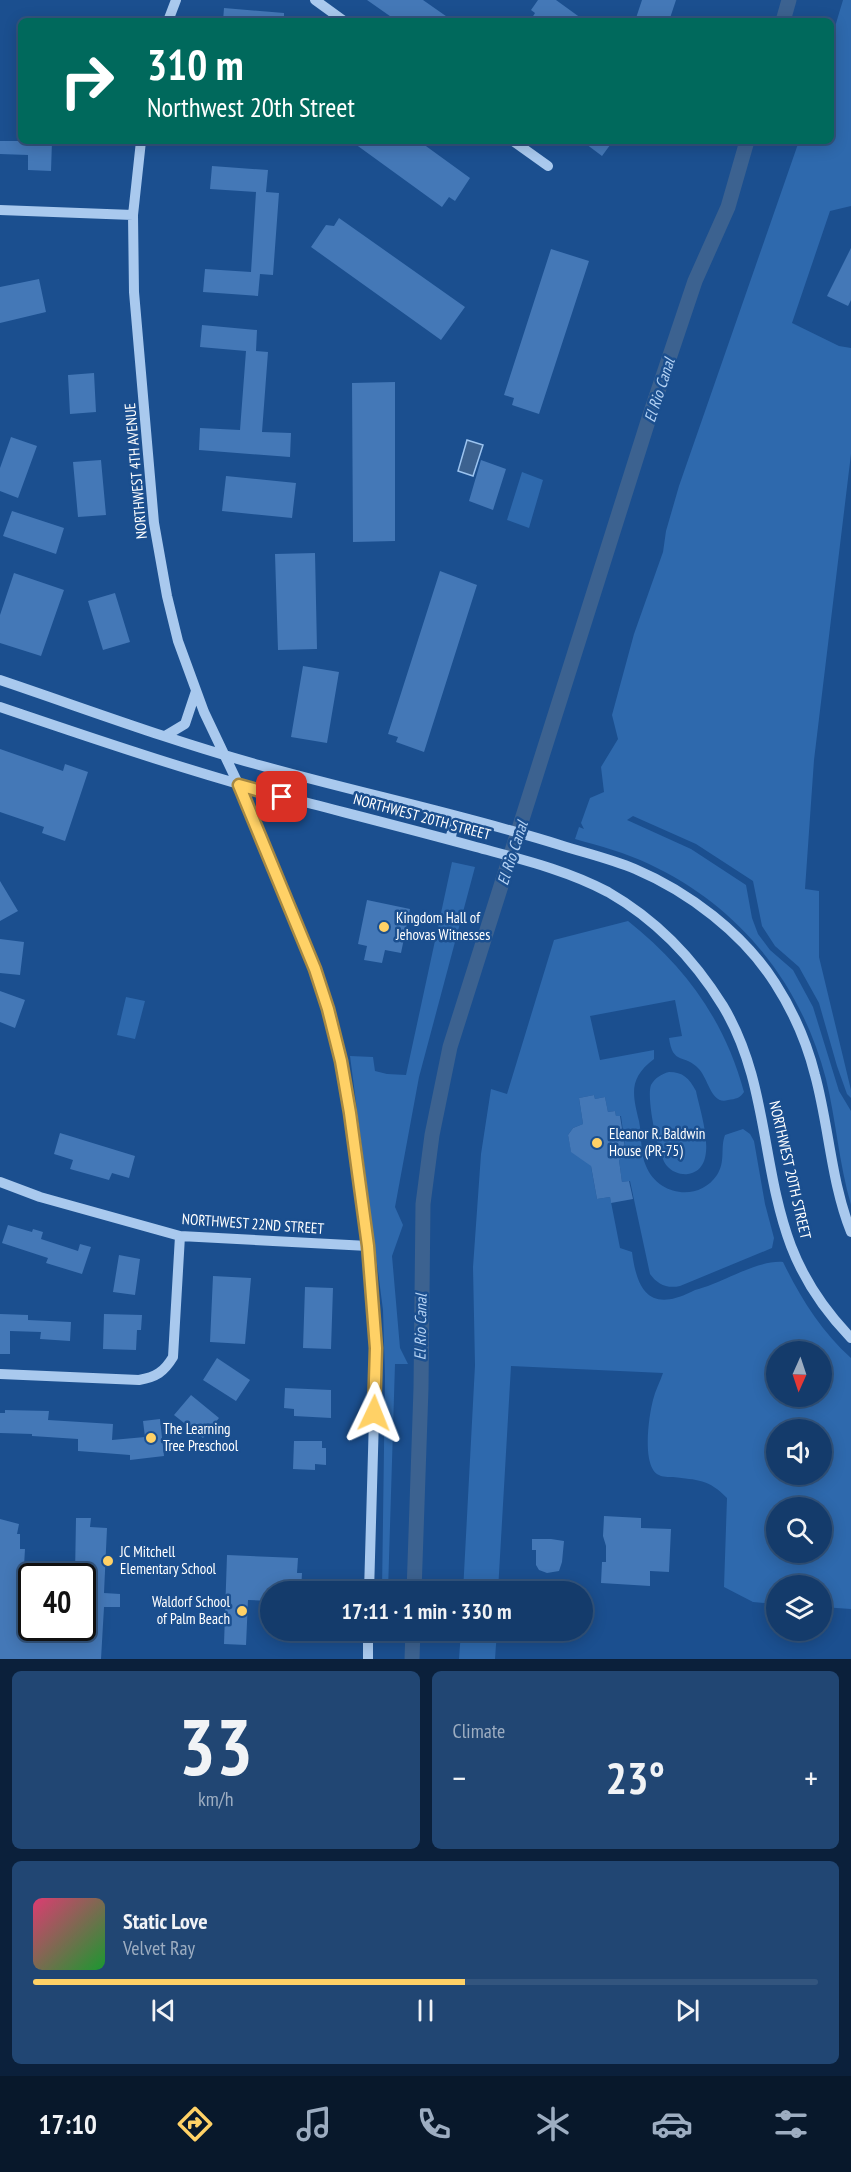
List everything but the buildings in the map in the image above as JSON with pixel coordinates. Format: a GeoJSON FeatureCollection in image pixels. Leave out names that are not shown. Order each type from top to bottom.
{"type":"FeatureCollection","features":[{"type":"Feature","properties":{"kind":"street"},"geometry":{"type":"LineString","coordinates":[[169,18],[176,0]]}},
{"type":"Feature","properties":{"kind":"street"},"geometry":{"type":"LineString","coordinates":[[315,0],[340,18]]}},
{"type":"Feature","properties":{"kind":"street","name":"NORTHWEST 4TH AVENUE"},"geometry":{"type":"LineString","coordinates":[[141,144],[133,215],[134,291],[154,523],[167,596],[178,641],[196,690],[239,785],[315,969],[341,1061],[350,1113],[368,1246],[376,1348],[369,1581]]}},
{"type":"Feature","properties":{"kind":"street"},"geometry":{"type":"LineString","coordinates":[[517,144],[548,165]]}},
{"type":"Feature","properties":{"kind":"street"},"geometry":{"type":"LineString","coordinates":[[0,210],[133,215]]}},
{"type":"Feature","properties":{"kind":"street","name":"NORTHWEST 20TH STREET"},"geometry":{"type":"LineString","coordinates":[[0,680],[224,755],[538,838],[634,868],[680,892],[722,922],[742,942],[773,980],[798,1027],[816,1076],[842,1208],[851,1232]]}},
{"type":"Feature","properties":{"kind":"street"},"geometry":{"type":"LineString","coordinates":[[165,736],[185,724],[196,690]]}},
{"type":"Feature","properties":{"kind":"street","name":"NORTHWEST 20TH STREET"},"geometry":{"type":"LineString","coordinates":[[0,707],[177,767],[528,861],[586,881],[631,907],[670,939],[706,981],[736,1030],[751,1070],[780,1207],[796,1258],[808,1282],[831,1317],[851,1338]]}},
{"type":"Feature","properties":{"kind":"street"},"geometry":{"type":"LineString","coordinates":[[450,840],[456,816]]}},
{"type":"Feature","properties":{"kind":"street","name":"NORTHWEST 22ND STREET"},"geometry":{"type":"LineString","coordinates":[[0,1182],[40,1197],[180,1236],[368,1246]]}},
{"type":"Feature","properties":{"kind":"street"},"geometry":{"type":"LineString","coordinates":[[0,1374],[139,1380],[154,1377],[165,1370],[173,1357],[180,1236]]}},
{"type":"Feature","properties":{"kind":"street"},"geometry":{"type":"LineString","coordinates":[[368,1641],[368,1659]]}},
{"type":"Feature","properties":{"kind":"shaded area"},"geometry":{"type":"Polygon","coordinates":[[[843,0],[851,0],[851,206],[830,211],[792,323],[839,346],[851,348],[851,454],[814,760],[805,889],[819,891],[819,957],[851,1098],[847,1094],[837,1066],[819,1003],[799,967],[775,946],[762,926],[753,881],[696,844],[633,816],[627,820],[691,849],[746,885],[752,918],[758,934],[770,950],[793,970],[813,1007],[839,1091],[851,1111],[851,1205],[843,1174],[826,1079],[815,1044],[783,980],[762,951],[738,925],[681,881],[631,856],[575,839],[579,827],[584,829],[581,823],[590,798],[604,792],[601,767],[618,739],[612,715],[634,634],[663,552],[666,531],[679,486],[798,144],[834,144],[834,30],[843,0]]]}},
{"type":"Feature","properties":{"kind":"shaded area"},"geometry":{"type":"Polygon","coordinates":[[[467,440],[483,445],[473,476],[458,471],[467,440]]]}},
{"type":"Feature","properties":{"kind":"shaded area"},"geometry":{"type":"Polygon","coordinates":[[[522,472],[543,480],[529,528],[507,520],[522,472]]]}},
{"type":"Feature","properties":{"kind":"shaded area"},"geometry":{"type":"Polygon","coordinates":[[[452,862],[475,867],[419,1077],[395,1207],[403,1225],[392,1256],[400,1348],[408,1364],[395,1364],[388,1581],[382,1581],[385,1377],[383,1310],[350,1056],[373,1057],[375,1071],[406,1075],[452,862]]]}},
{"type":"Feature","properties":{"kind":"shaded area"},"geometry":{"type":"Polygon","coordinates":[[[628,921],[668,957],[700,997],[726,1042],[736,1066],[744,1092],[738,1098],[722,1101],[718,1099],[699,1069],[673,1052],[669,1038],[682,1036],[675,1000],[590,1016],[600,1060],[654,1050],[654,1059],[636,1080],[634,1094],[644,1161],[652,1176],[669,1189],[690,1192],[709,1184],[720,1170],[725,1135],[743,1129],[750,1134],[754,1141],[765,1204],[774,1238],[772,1248],[680,1286],[663,1285],[650,1274],[630,1181],[622,1182],[619,1160],[622,1159],[622,1154],[626,1153],[621,1116],[616,1116],[615,1111],[608,1112],[605,1097],[595,1099],[594,1095],[579,1098],[583,1124],[573,1128],[568,1135],[571,1151],[590,1161],[597,1199],[610,1197],[620,1248],[632,1252],[638,1278],[648,1294],[665,1300],[677,1298],[755,1267],[783,1262],[812,1313],[830,1337],[851,1358],[851,1609],[832,1608],[832,1575],[766,1575],[766,1603],[753,1602],[724,1587],[727,1498],[714,1487],[702,1482],[660,1476],[653,1470],[650,1462],[648,1440],[650,1417],[654,1397],[663,1373],[511,1366],[499,1581],[464,1581],[475,1365],[473,1267],[481,1154],[491,1089],[507,1094],[554,940],[628,921]]]}},
{"type":"Feature","properties":{"kind":"shaded area"},"geometry":{"type":"Polygon","coordinates":[[[126,997],[145,1001],[135,1039],[117,1035],[126,997]]]}},
{"type":"Feature","properties":{"kind":"shaded area"},"geometry":{"type":"Polygon","coordinates":[[[669,1072],[682,1075],[693,1086],[704,1125],[706,1151],[704,1162],[698,1170],[688,1174],[677,1173],[667,1166],[660,1151],[654,1127],[650,1102],[651,1085],[658,1077],[669,1072]]]}},
{"type":"Feature","properties":{"kind":"shaded area"},"geometry":{"type":"Polygon","coordinates":[[[460,1641],[496,1641],[495,1659],[459,1659],[460,1641]]]}},
{"type":"Feature","properties":{"kind":"waterway","name":"El Rio Canal"},"geometry":{"type":"LineString","coordinates":[[784,18],[789,0]]}},
{"type":"Feature","properties":{"kind":"waterway","name":"El Rio Canal"},"geometry":{"type":"LineString","coordinates":[[414,1581],[421,1388],[423,1204],[432,1135],[450,1047],[649,418],[695,281],[728,207],[746,144]]}},
{"type":"Feature","properties":{"kind":"waterway","name":"El Rio Canal"},"geometry":{"type":"LineString","coordinates":[[412,1659],[413,1641]]}},
{"type":"Feature","properties":{"kind":"place","name":"Kingdom Hall of Jehovas Witnesses"},"geometry":{"type":"Point","coordinates":[384,927]}},
{"type":"Feature","properties":{"kind":"place","name":"Eleanor R. Baldwin House (PR-75)"},"geometry":{"type":"Point","coordinates":[597,1143]}},
{"type":"Feature","properties":{"kind":"place","name":"The Learning Tree Preschool"},"geometry":{"type":"Point","coordinates":[151,1438]}},
{"type":"Feature","properties":{"kind":"place","name":"JC Mitchell Elementary School"},"geometry":{"type":"Point","coordinates":[108,1561]}},
{"type":"Feature","properties":{"kind":"place","name":"Waldorf School of Palm Beach"},"geometry":{"type":"Point","coordinates":[242,1611]}},
{"type":"Feature","properties":{"kind":"route"},"geometry":{"type":"LineString","coordinates":[[282,797],[239,785],[315,969],[341,1061],[368,1246],[376,1348],[374,1413]]}}]}
